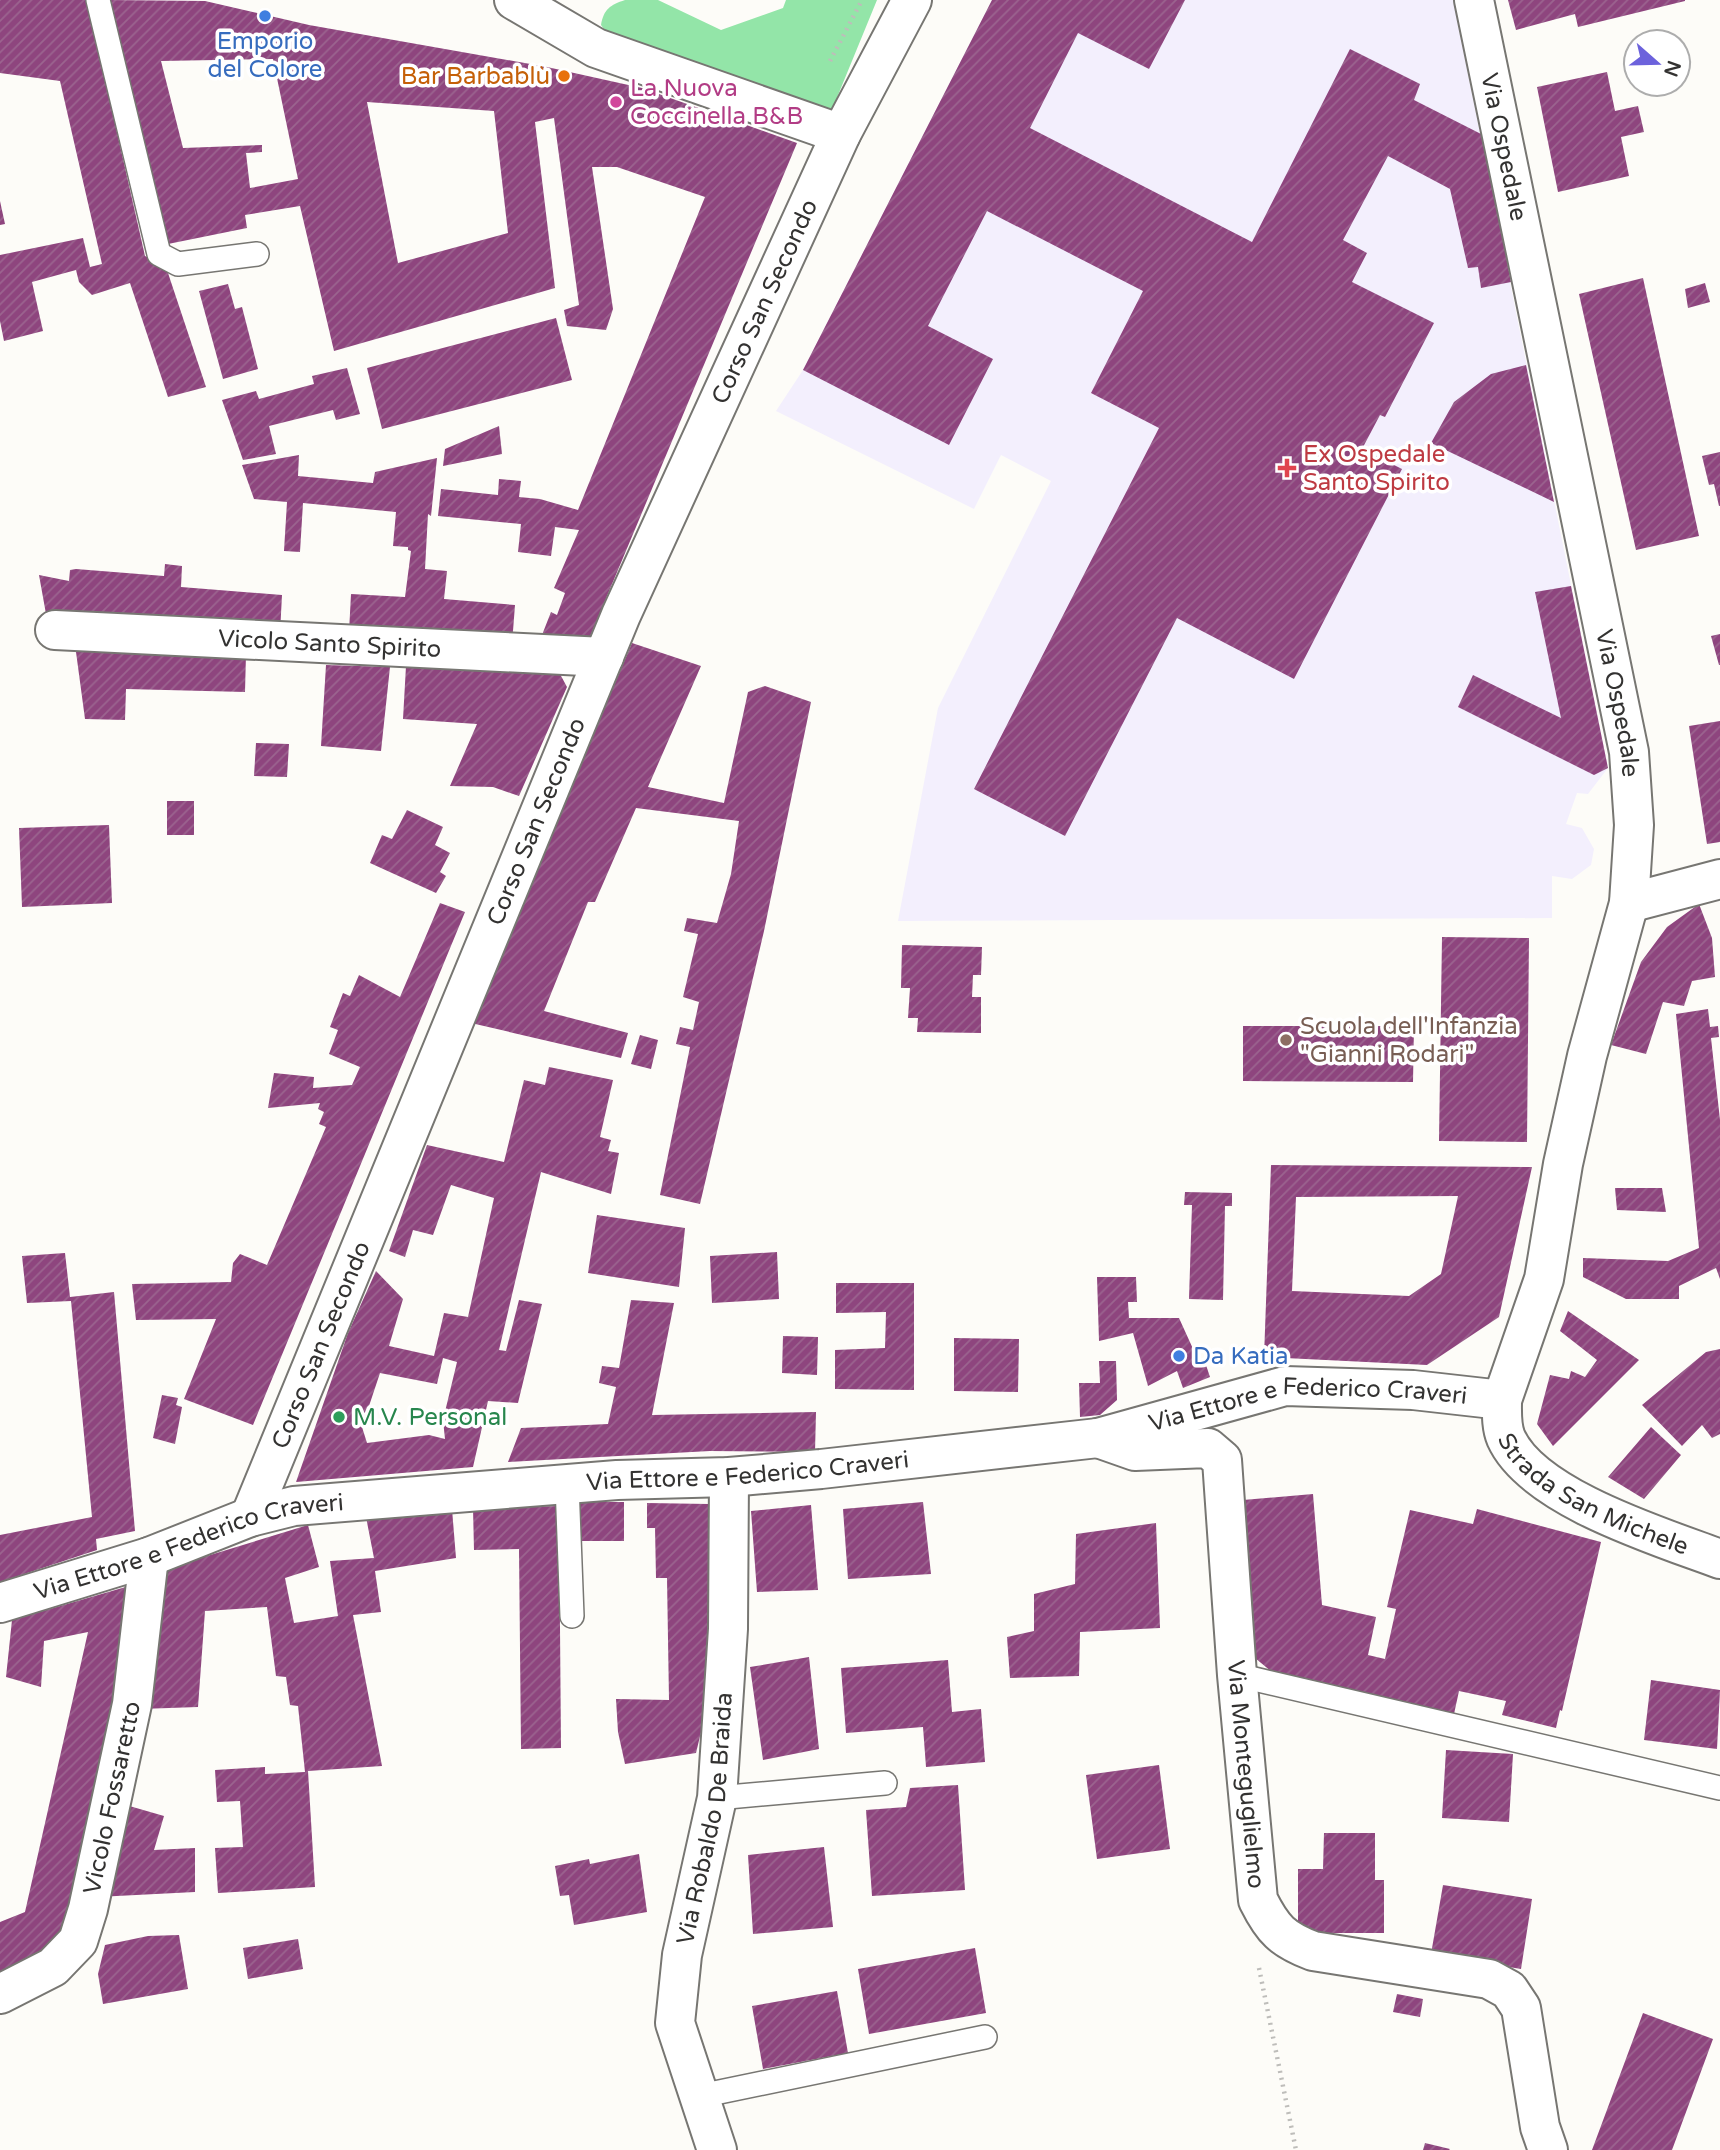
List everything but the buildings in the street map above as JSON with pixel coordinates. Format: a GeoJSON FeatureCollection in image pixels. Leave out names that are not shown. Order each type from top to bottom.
{"type":"FeatureCollection","features":[{"type":"Feature","properties":{"kind":"street"},"geometry":{"type":"LineString","coordinates":[[514,0],[596,48],[841,134]]}},
{"type":"Feature","properties":{"kind":"street","name":"Corso San Secondo"},"geometry":{"type":"LineString","coordinates":[[250,1517],[604,657],[841,134],[912,0]]}},
{"type":"Feature","properties":{"kind":"street","name":"Via Ospedale"},"geometry":{"type":"LineString","coordinates":[[1474,0],[1629,752],[1634,825],[1629,903],[1587,1056],[1563,1164],[1544,1279],[1502,1400]]}},
{"type":"Feature","properties":{"kind":"street","name":"Vicolo Santo Spirito"},"geometry":{"type":"LineString","coordinates":[[55,630],[604,657]]}},
{"type":"Feature","properties":{"kind":"street"},"geometry":{"type":"LineString","coordinates":[[1629,903],[1720,879]]}},
{"type":"Feature","properties":{"kind":"street","name":"Via Ettore e Federico Craveri"},"geometry":{"type":"LineString","coordinates":[[0,1602],[149,1557],[250,1517],[293,1506],[567,1483],[729,1477],[1098,1438],[1285,1386],[1413,1390],[1502,1400]]}},
{"type":"Feature","properties":{"kind":"street","name":"Strada San Michele"},"geometry":{"type":"LineString","coordinates":[[1502,1400],[1505,1436],[1540,1477],[1610,1517],[1720,1559]]}},
{"type":"Feature","properties":{"kind":"street","name":"Via Monteguglielmo"},"geometry":{"type":"LineString","coordinates":[[1098,1438],[1135,1451],[1208,1448],[1222,1460],[1237,1675],[1258,1900],[1272,1927]]}},
{"type":"Feature","properties":{"kind":"street","name":"Via Robaldo De Braida"},"geometry":{"type":"LineString","coordinates":[[717,2150],[700,2096],[685,2061],[675,2023],[682,1955],[717,1798],[728,1629],[729,1477]]}},
{"type":"Feature","properties":{"kind":"street","name":"Vicolo Fossaretto"},"geometry":{"type":"LineString","coordinates":[[0,1994],[52,1967],[78,1941],[88,1909],[132,1704],[149,1557]]}},
{"type":"Feature","properties":{"kind":"street"},"geometry":{"type":"LineString","coordinates":[[1272,1927],[1290,1942],[1313,1951],[1489,1979],[1509,1990],[1521,2007],[1540,2127],[1548,2150]]}},
{"type":"Feature","properties":{"kind":"lane"},"geometry":{"type":"LineString","coordinates":[[98,0],[159,254],[178,264],[257,254]]}},
{"type":"Feature","properties":{"kind":"lane"},"geometry":{"type":"LineString","coordinates":[[567,1483],[572,1616]]}},
{"type":"Feature","properties":{"kind":"lane"},"geometry":{"type":"LineString","coordinates":[[1237,1675],[1720,1788]]}},
{"type":"Feature","properties":{"kind":"lane"},"geometry":{"type":"LineString","coordinates":[[717,1798],[885,1783]]}},
{"type":"Feature","properties":{"kind":"lane"},"geometry":{"type":"LineString","coordinates":[[700,2096],[985,2037]]}},
{"type":"Feature","properties":{"kind":"path"},"geometry":{"type":"LineString","coordinates":[[1272,1927],[1258,1943],[1258,1967],[1296,2150]]}},
{"type":"Feature","properties":{"kind":"shaded area","name":"Ex Ospedale Santo Spirito"},"geometry":{"type":"Polygon","coordinates":[[[992,0],[1453,0],[1608,768],[1588,794],[1577,793],[1566,824],[1582,828],[1594,849],[1591,865],[1572,879],[1552,876],[1552,918],[898,921],[938,708],[1051,481],[1001,455],[974,509],[776,411],[803,370],[992,0]]]}},
{"type":"Feature","properties":{"kind":"green space"},"geometry":{"type":"Polygon","coordinates":[[[625,0],[658,0],[721,30],[783,8],[786,0],[877,0],[829,117],[609,36],[601,25],[604,15],[612,6],[625,0]]]}},
{"type":"Feature","properties":{"kind":"place","name":"Emporio del Colore"},"geometry":{"type":"Point","coordinates":[265,16]}},
{"type":"Feature","properties":{"kind":"place","name":"Bar Barbablù"},"geometry":{"type":"Point","coordinates":[564,76]}},
{"type":"Feature","properties":{"kind":"place","name":"La Nuova Coccinella B&B"},"geometry":{"type":"Point","coordinates":[616,102]}},
{"type":"Feature","properties":{"kind":"place","name":"Ex Ospedale Santo Spirito"},"geometry":{"type":"Point","coordinates":[1287,468]}},
{"type":"Feature","properties":{"kind":"place","name":"Scuola dell'Infanzia \"Gianni Rodari\""},"geometry":{"type":"Point","coordinates":[1286,1040]}},
{"type":"Feature","properties":{"kind":"place","name":"Da Katia"},"geometry":{"type":"Point","coordinates":[1179,1356]}},
{"type":"Feature","properties":{"kind":"place","name":"M.V. Personal"},"geometry":{"type":"Point","coordinates":[339,1417]}}]}
